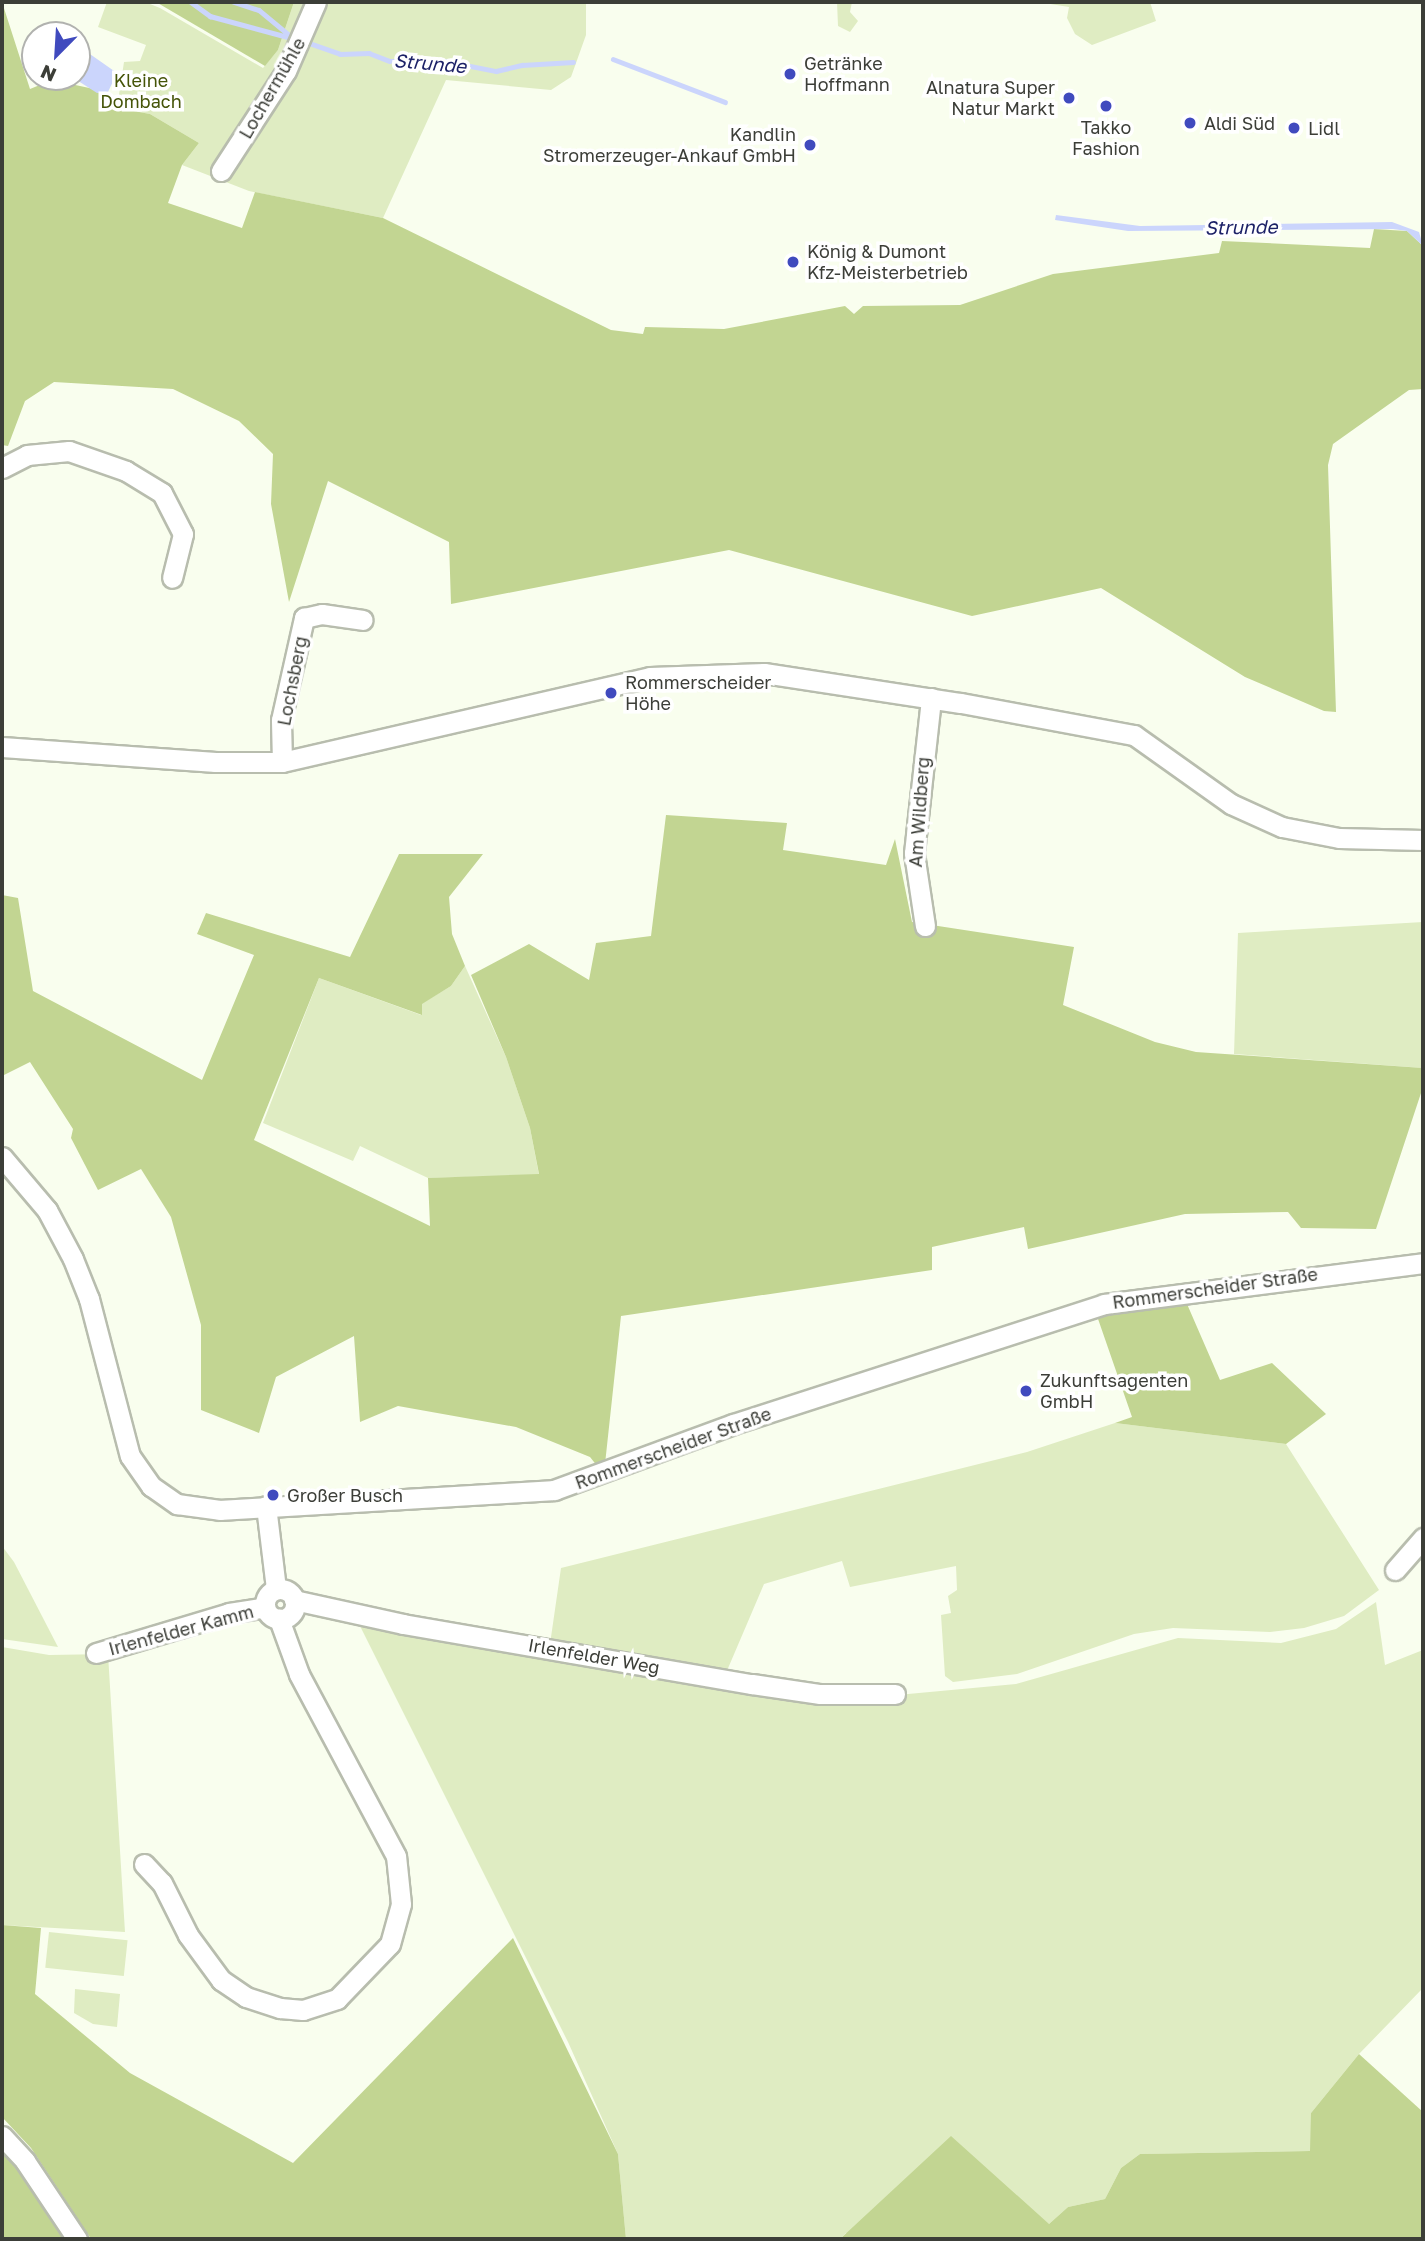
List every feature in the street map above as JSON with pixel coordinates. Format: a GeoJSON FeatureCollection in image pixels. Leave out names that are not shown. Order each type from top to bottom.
{"type":"FeatureCollection","features":[{"type":"Feature","properties":{"kind":"street","name":"Lochermühle"},"geometry":{"type":"LineString","coordinates":[[221,171],[286,71],[316,2]]}},
{"type":"Feature","properties":{"kind":"street"},"geometry":{"type":"LineString","coordinates":[[2,468],[27,455],[69,451],[126,471],[162,494],[183,534],[172,578]]}},
{"type":"Feature","properties":{"kind":"street","name":"Lochsberg"},"geometry":{"type":"LineString","coordinates":[[282,762],[281,720],[304,618],[322,614],[363,620]]}},
{"type":"Feature","properties":{"kind":"street"},"geometry":{"type":"LineString","coordinates":[[2,747],[215,762],[282,762],[650,677],[764,673],[931,698],[1134,735],[1231,804],[1282,827],[1353,839],[1423,840]]}},
{"type":"Feature","properties":{"kind":"street","name":"Am Wildberg"},"geometry":{"type":"LineString","coordinates":[[925,926],[914,853],[931,698]]}},
{"type":"Feature","properties":{"kind":"street","name":"Rommerscheider Straße"},"geometry":{"type":"LineString","coordinates":[[2,1157],[47,1210],[73,1259],[89,1299],[130,1456],[151,1486],[177,1504],[220,1510],[554,1490],[733,1424],[1104,1304],[1423,1263]]}},
{"type":"Feature","properties":{"kind":"street"},"geometry":{"type":"LineString","coordinates":[[144,1864],[162,1883],[188,1935],[220,1980],[257,2001],[303,2010],[337,1999],[390,1944],[401,1904],[396,1856],[310,1696],[265,1599],[276,1589],[266,1506]]}},
{"type":"Feature","properties":{"kind":"street"},"geometry":{"type":"LineString","coordinates":[[1395,1570],[1423,1538]]}},
{"type":"Feature","properties":{"kind":"street","name":"Irlenfelder Weg"},"geometry":{"type":"LineString","coordinates":[[276,1589],[285,1590],[294,1600],[403,1624],[752,1685],[820,1694],[895,1694]]}},
{"type":"Feature","properties":{"kind":"street"},"geometry":{"type":"LineString","coordinates":[[272,1613],[292,1613],[294,1600]]}},
{"type":"Feature","properties":{"kind":"street","name":"Irlenfelder Kamm"},"geometry":{"type":"LineString","coordinates":[[96,1653],[229,1613],[272,1613]]}},
{"type":"Feature","properties":{"kind":"street"},"geometry":{"type":"LineString","coordinates":[[2,2136],[25,2161],[77,2239]]}},
{"type":"Feature","properties":{"kind":"green space"},"geometry":{"type":"Polygon","coordinates":[[[2,2],[21,61],[21,91],[91,91],[91,88],[108,92],[123,109],[150,114],[199,143],[182,165],[168,203],[242,228],[255,192],[383,218],[611,330],[643,334],[645,327],[724,329],[845,306],[854,314],[863,306],[960,305],[1053,274],[1219,253],[1222,241],[1370,248],[1374,229],[1407,231],[1423,246],[1423,389],[1409,390],[1333,444],[1328,465],[1336,712],[1324,711],[1245,677],[1101,588],[972,616],[729,550],[451,604],[449,542],[328,481],[289,602],[271,504],[273,454],[239,421],[173,389],[54,382],[25,401],[8,446],[2,445],[2,2]]]}},
{"type":"Feature","properties":{"kind":"green space","name":"Kleine Dombach"},"geometry":{"type":"Polygon","coordinates":[[[107,2],[145,2],[160,8],[263,68],[278,50],[294,2],[586,2],[586,35],[571,77],[551,90],[446,80],[383,218],[249,191],[182,165],[199,143],[150,114],[123,109],[118,101],[124,62],[140,61],[146,45],[98,27],[107,2]]]}},
{"type":"Feature","properties":{"kind":"green space"},"geometry":{"type":"Polygon","coordinates":[[[156,2],[294,2],[278,50],[265,66],[156,2]]]}},
{"type":"Feature","properties":{"kind":"green space"},"geometry":{"type":"Polygon","coordinates":[[[837,2],[852,2],[850,12],[858,21],[850,32],[838,26],[837,2]]]}},
{"type":"Feature","properties":{"kind":"green space"},"geometry":{"type":"Polygon","coordinates":[[[1038,2],[1150,2],[1156,21],[1092,45],[1075,34],[1067,18],[1069,7],[1038,2]]]}},
{"type":"Feature","properties":{"kind":"green space"},"geometry":{"type":"Polygon","coordinates":[[[666,815],[787,823],[783,850],[886,865],[895,839],[912,922],[1074,947],[1063,1005],[1155,1042],[1196,1052],[1423,1068],[1423,1087],[1376,1229],[1301,1228],[1288,1212],[1185,1214],[1028,1249],[1024,1227],[932,1247],[932,1270],[621,1316],[605,1464],[598,1467],[590,1457],[516,1427],[398,1406],[360,1422],[354,1336],[276,1377],[259,1433],[201,1410],[201,1325],[171,1217],[141,1169],[98,1190],[71,1138],[73,1129],[30,1062],[2,1076],[2,895],[18,898],[33,991],[202,1080],[254,955],[197,934],[206,913],[350,957],[399,854],[483,854],[449,897],[452,934],[465,966],[451,986],[422,1004],[422,1015],[319,978],[254,1140],[430,1226],[428,1178],[539,1174],[530,1128],[506,1057],[471,975],[529,944],[589,980],[596,943],[651,936],[666,815]]]}},
{"type":"Feature","properties":{"kind":"green space"},"geometry":{"type":"Polygon","coordinates":[[[1423,922],[1423,1068],[1234,1054],[1238,933],[1423,922]]]}},
{"type":"Feature","properties":{"kind":"green space"},"geometry":{"type":"Polygon","coordinates":[[[465,966],[506,1057],[530,1128],[539,1175],[428,1178],[360,1146],[353,1161],[263,1123],[319,978],[421,1015],[421,1004],[451,986],[465,966]]]}},
{"type":"Feature","properties":{"kind":"green space"},"geometry":{"type":"Polygon","coordinates":[[[1187,1304],[1220,1380],[1272,1363],[1326,1414],[1286,1444],[1115,1423],[1132,1417],[1097,1316],[1187,1304]]]}},
{"type":"Feature","properties":{"kind":"green space"},"geometry":{"type":"Polygon","coordinates":[[[1115,1423],[1286,1444],[1379,1590],[1344,1616],[1304,1628],[1270,1632],[1173,1628],[1134,1634],[1017,1674],[953,1682],[945,1676],[941,1615],[951,1613],[948,1596],[957,1590],[956,1566],[850,1587],[842,1561],[764,1584],[726,1673],[550,1644],[561,1568],[1027,1452],[1115,1423]]]}},
{"type":"Feature","properties":{"kind":"green space"},"geometry":{"type":"Polygon","coordinates":[[[2,1546],[14,1562],[58,1647],[2,1639],[2,1546]]]}},
{"type":"Feature","properties":{"kind":"green space"},"geometry":{"type":"Polygon","coordinates":[[[1376,1602],[1385,1665],[1423,1650],[1423,1988],[1359,2054],[1311,2113],[1311,2151],[1140,2154],[1121,2168],[1105,2199],[1068,2207],[1049,2224],[846,2233],[840,2239],[626,2239],[618,2154],[568,2042],[358,1622],[865,1698],[1016,1684],[1178,1638],[1281,1643],[1336,1629],[1376,1602]]]}},
{"type":"Feature","properties":{"kind":"green space"},"geometry":{"type":"Polygon","coordinates":[[[2,1647],[49,1655],[108,1654],[125,1932],[2,1925],[2,1647]]]}},
{"type":"Feature","properties":{"kind":"green space"},"geometry":{"type":"Polygon","coordinates":[[[2,1925],[41,1928],[35,1994],[130,2073],[293,2163],[513,1938],[618,2154],[626,2239],[91,2239],[31,2148],[2,2117],[2,1925]]]}},
{"type":"Feature","properties":{"kind":"green space"},"geometry":{"type":"Polygon","coordinates":[[[49,1932],[128,1940],[124,1976],[45,1968],[49,1932]]]}},
{"type":"Feature","properties":{"kind":"green space"},"geometry":{"type":"Polygon","coordinates":[[[75,1989],[120,1994],[117,2027],[93,2024],[74,2013],[75,1989]]]}},
{"type":"Feature","properties":{"kind":"green space"},"geometry":{"type":"Polygon","coordinates":[[[1359,2054],[1423,2112],[1423,2239],[840,2239],[951,2136],[1049,2224],[1068,2207],[1105,2199],[1121,2168],[1140,2154],[1310,2151],[1311,2113],[1359,2054]]]}},
{"type":"Feature","properties":{"kind":"green space"},"geometry":{"type":"Polygon","coordinates":[[[2,2150],[14,2163],[64,2239],[2,2239],[2,2150]]]}},
{"type":"Feature","properties":{"kind":"water"},"geometry":{"type":"Polygon","coordinates":[[[91,55],[117,73],[108,92],[97,93],[91,89],[91,55]]]}},
{"type":"Feature","properties":{"kind":"water"},"geometry":{"type":"Polygon","coordinates":[[[1056,215],[1140,226],[1392,222],[1419,232],[1423,246],[1407,231],[1393,229],[1128,231],[1055,220],[1056,215]]]}},
{"type":"Feature","properties":{"kind":"waterway","name":"Strunde"},"geometry":{"type":"LineString","coordinates":[[191,2],[210,16],[288,37]]}},
{"type":"Feature","properties":{"kind":"waterway","name":"Strunde"},"geometry":{"type":"LineString","coordinates":[[234,2],[259,10],[294,39]]}},
{"type":"Feature","properties":{"kind":"waterway","name":"Strunde"},"geometry":{"type":"LineString","coordinates":[[306,42],[340,54],[369,53],[390,61],[445,61],[496,71],[522,65],[573,62]]}},
{"type":"Feature","properties":{"kind":"waterway","name":"Strunde"},"geometry":{"type":"LineString","coordinates":[[613,59],[725,102]]}},
{"type":"Feature","properties":{"kind":"place","name":"Getränke Hoffmann"},"geometry":{"type":"Point","coordinates":[790,74]}},
{"type":"Feature","properties":{"kind":"place","name":"Alnatura Super Natur Markt"},"geometry":{"type":"Point","coordinates":[1069,98]}},
{"type":"Feature","properties":{"kind":"place","name":"Takko Fashion"},"geometry":{"type":"Point","coordinates":[1106,106]}},
{"type":"Feature","properties":{"kind":"place","name":"Aldi Süd"},"geometry":{"type":"Point","coordinates":[1190,123]}},
{"type":"Feature","properties":{"kind":"place","name":"Lidl"},"geometry":{"type":"Point","coordinates":[1294,128]}},
{"type":"Feature","properties":{"kind":"place","name":"Kandlin Stromerzeuger-Ankauf GmbH"},"geometry":{"type":"Point","coordinates":[810,145]}},
{"type":"Feature","properties":{"kind":"place","name":"König & Dumont Kfz-Meisterbetrieb"},"geometry":{"type":"Point","coordinates":[793,262]}},
{"type":"Feature","properties":{"kind":"place","name":"Rommerscheider Höhe"},"geometry":{"type":"Point","coordinates":[611,693]}},
{"type":"Feature","properties":{"kind":"place","name":"Zukunftsagenten GmbH"},"geometry":{"type":"Point","coordinates":[1026,1391]}},
{"type":"Feature","properties":{"kind":"place","name":"Großer Busch"},"geometry":{"type":"Point","coordinates":[273,1495]}}]}
